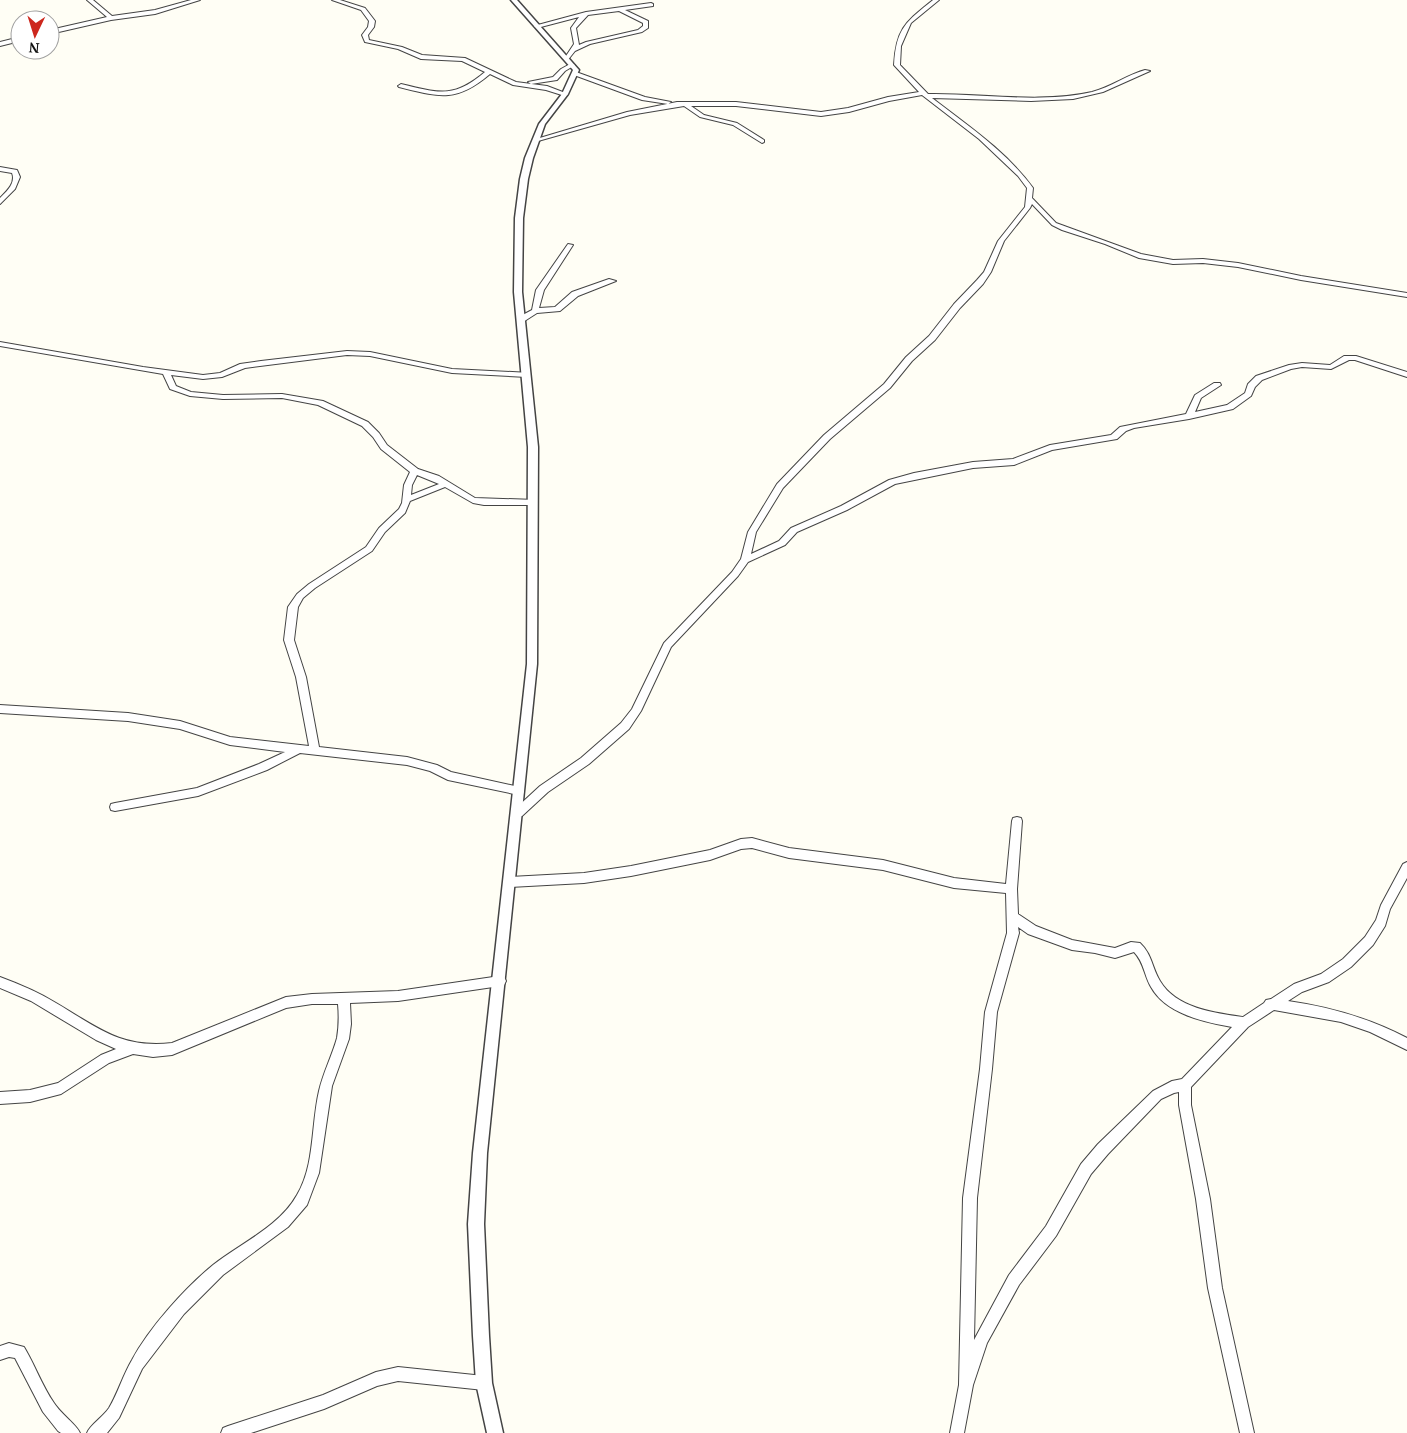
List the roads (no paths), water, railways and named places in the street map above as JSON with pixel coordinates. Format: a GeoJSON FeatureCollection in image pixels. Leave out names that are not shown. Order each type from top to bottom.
{"type":"FeatureCollection","features":[{"type":"Feature","properties":{"kind":"street"},"geometry":{"type":"LineString","coordinates":[[90,0],[111,18]]}},
{"type":"Feature","properties":{"kind":"street"},"geometry":{"type":"LineString","coordinates":[[60,30],[111,18],[155,12],[197,0]]}},
{"type":"Feature","properties":{"kind":"street"},"geometry":{"type":"LineString","coordinates":[[335,0],[366,12],[372,21],[371,27],[365,35],[367,41],[400,48],[421,57],[463,59],[490,71],[505,81],[521,86],[547,88],[565,94]]}},
{"type":"Feature","properties":{"kind":"street"},"geometry":{"type":"LineString","coordinates":[[514,0],[572,66],[644,98],[681,104],[736,104],[820,114],[849,110],[888,100],[924,95],[966,95],[1042,100],[1093,93],[1147,71]]}},
{"type":"Feature","properties":{"kind":"street"},"geometry":{"type":"LineString","coordinates":[[518,813],[544,789],[585,761],[625,726],[636,711],[666,645],[730,579],[745,560],[752,532],[780,486],[827,437],[887,386],[914,353],[932,338],[984,277],[1001,241],[1028,207],[1030,188],[1020,175],[981,138],[924,95],[898,68],[897,52],[909,22],[936,0]]}},
{"type":"Feature","properties":{"kind":"street"},"geometry":{"type":"LineString","coordinates":[[537,26],[586,14],[651,5]]}},
{"type":"Feature","properties":{"kind":"street"},"geometry":{"type":"LineString","coordinates":[[575,49],[588,43],[640,31],[646,27],[646,22],[618,9]]}},
{"type":"Feature","properties":{"kind":"street"},"geometry":{"type":"LineString","coordinates":[[495,1433],[484,1383],[476,1224],[480,1154],[518,813],[532,664],[533,447],[528,375],[520,320],[517,243],[528,158],[542,124],[565,94],[577,44],[572,32],[586,14]]}},
{"type":"Feature","properties":{"kind":"street"},"geometry":{"type":"LineString","coordinates":[[521,86],[555,79],[563,70],[572,66]]}},
{"type":"Feature","properties":{"kind":"street"},"geometry":{"type":"LineString","coordinates":[[401,86],[438,94],[457,93],[472,87],[490,71]]}},
{"type":"Feature","properties":{"kind":"street"},"geometry":{"type":"LineString","coordinates":[[536,140],[629,113],[681,104],[702,116],[735,124],[762,141]]}},
{"type":"Feature","properties":{"kind":"street"},"geometry":{"type":"LineString","coordinates":[[0,169],[11,169],[15,171],[17,177],[13,188],[0,202]]}},
{"type":"Feature","properties":{"kind":"street"},"geometry":{"type":"LineString","coordinates":[[1030,199],[1054,224],[1139,256],[1173,262],[1203,261],[1238,265],[1301,278],[1407,295]]}},
{"type":"Feature","properties":{"kind":"street"},"geometry":{"type":"LineString","coordinates":[[535,311],[540,290],[570,245]]}},
{"type":"Feature","properties":{"kind":"street"},"geometry":{"type":"LineString","coordinates":[[520,320],[535,311],[557,309],[575,294],[612,281]]}},
{"type":"Feature","properties":{"kind":"street"},"geometry":{"type":"LineString","coordinates":[[0,344],[166,372],[213,377],[261,362],[314,358],[347,353],[370,354],[452,371],[528,375]]}},
{"type":"Feature","properties":{"kind":"street"},"geometry":{"type":"LineString","coordinates":[[745,560],[782,543],[794,530],[844,508],[892,482],[932,472],[1014,462],[1050,448],[1114,437],[1124,429],[1134,426],[1190,417],[1230,407],[1248,394],[1251,386],[1259,378],[1289,367],[1302,365],[1331,367],[1347,358],[1356,358],[1407,375]]}},
{"type":"Feature","properties":{"kind":"street"},"geometry":{"type":"LineString","coordinates":[[166,372],[173,387],[190,394],[223,397],[282,396],[310,401],[337,410],[365,424],[376,434],[384,447],[415,471],[446,484],[473,500],[484,502],[533,502]]}},
{"type":"Feature","properties":{"kind":"street"},"geometry":{"type":"LineString","coordinates":[[1190,417],[1198,397],[1217,385]]}},
{"type":"Feature","properties":{"kind":"street"},"geometry":{"type":"LineString","coordinates":[[315,752],[301,678],[289,640],[293,606],[300,596],[312,586],[369,549],[382,530],[402,511],[408,486],[415,471]]}},
{"type":"Feature","properties":{"kind":"street"},"geometry":{"type":"LineString","coordinates":[[406,500],[446,484]]}},
{"type":"Feature","properties":{"kind":"street"},"geometry":{"type":"LineString","coordinates":[[0,709],[128,716],[180,725],[230,741],[407,761],[434,768],[448,776],[519,791]]}},
{"type":"Feature","properties":{"kind":"street"},"geometry":{"type":"LineString","coordinates":[[116,807],[198,792],[263,768],[298,750]]}},
{"type":"Feature","properties":{"kind":"street"},"geometry":{"type":"LineString","coordinates":[[966,1385],[968,1243],[974,1160],[986,1069],[991,1012],[1014,933],[1011,889],[1017,821]]}},
{"type":"Feature","properties":{"kind":"street"},"geometry":{"type":"LineString","coordinates":[[510,882],[584,878],[631,871],[710,855],[741,844],[752,843],[789,853],[882,865],[954,883],[1011,889]]}},
{"type":"Feature","properties":{"kind":"street"},"geometry":{"type":"LineString","coordinates":[[957,1433],[966,1385],[981,1340],[1014,1280],[1051,1231],[1086,1169],[1103,1148],[1157,1095],[1172,1087],[1185,1085],[1244,1023],[1270,1004],[1298,988],[1325,978],[1347,962],[1369,941],[1381,922],[1384,908],[1407,867]]}},
{"type":"Feature","properties":{"kind":"street"},"geometry":{"type":"LineString","coordinates":[[1014,918],[1032,930],[1072,945],[1115,953],[1127,948],[1136,947],[1146,956],[1156,985],[1177,1004],[1199,1014],[1244,1023]]}},
{"type":"Feature","properties":{"kind":"street"},"geometry":{"type":"LineString","coordinates":[[0,982],[35,997],[108,1040],[134,1048],[166,1050],[286,1003],[398,996],[500,980]]}},
{"type":"Feature","properties":{"kind":"street"},"geometry":{"type":"LineString","coordinates":[[94,1433],[100,1430],[110,1419],[138,1364],[170,1321],[207,1280],[265,1236],[290,1214],[302,1200],[310,1182],[315,1161],[326,1085],[339,1051],[344,1031],[344,998]]}},
{"type":"Feature","properties":{"kind":"street"},"geometry":{"type":"LineString","coordinates":[[1270,1004],[1322,1011],[1359,1021],[1407,1044]]}},
{"type":"Feature","properties":{"kind":"street"},"geometry":{"type":"LineString","coordinates":[[0,1098],[30,1096],[61,1088],[105,1058],[134,1048]]}},
{"type":"Feature","properties":{"kind":"street"},"geometry":{"type":"LineString","coordinates":[[1185,1085],[1186,1105],[1203,1199],[1215,1288],[1247,1433]]}},
{"type":"Feature","properties":{"kind":"street"},"geometry":{"type":"LineString","coordinates":[[0,1353],[9,1350],[19,1352],[51,1410],[64,1428],[73,1433]]}},
{"type":"Feature","properties":{"kind":"street"},"geometry":{"type":"LineString","coordinates":[[228,1433],[324,1402],[376,1379],[398,1374],[484,1383]]}}]}
